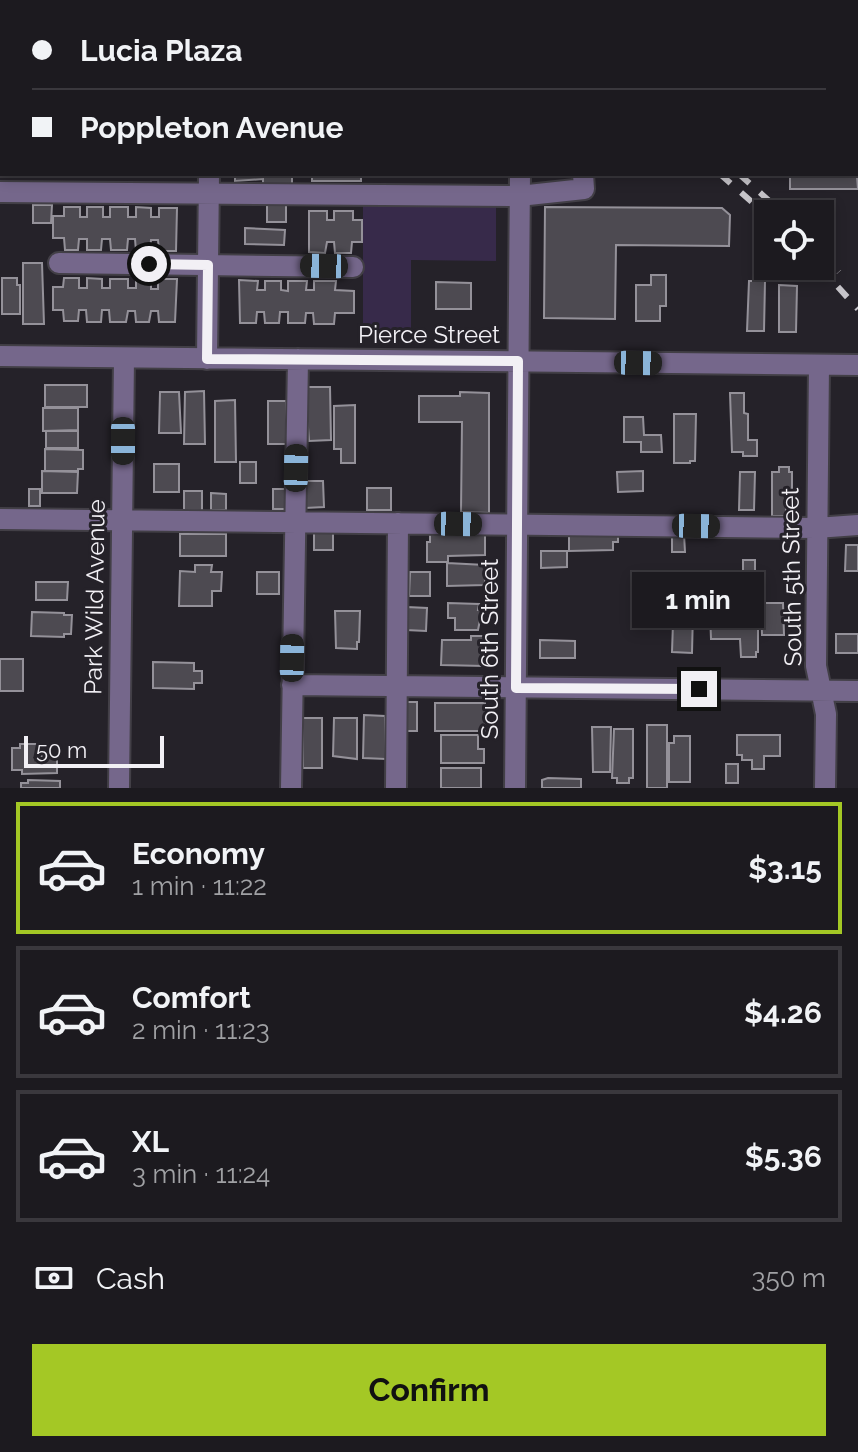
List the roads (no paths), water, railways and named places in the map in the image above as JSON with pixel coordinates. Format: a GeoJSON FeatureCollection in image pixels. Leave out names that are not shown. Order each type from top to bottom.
{"type":"FeatureCollection","features":[{"type":"Feature","properties":{"kind":"street","name":"South 6th Street"},"geometry":{"type":"LineString","coordinates":[[515,788],[520,176]]}},
{"type":"Feature","properties":{"kind":"street"},"geometry":{"type":"LineString","coordinates":[[0,192],[209,184],[519,196],[584,189],[583,176]]}},
{"type":"Feature","properties":{"kind":"street"},"geometry":{"type":"LineString","coordinates":[[207,359],[209,184]]}},
{"type":"Feature","properties":{"kind":"street"},"geometry":{"type":"LineString","coordinates":[[59,263],[353,267]]}},
{"type":"Feature","properties":{"kind":"street","name":"Pierce Street"},"geometry":{"type":"LineString","coordinates":[[0,356],[858,365]]}},
{"type":"Feature","properties":{"kind":"street","name":"Park Wild Avenue"},"geometry":{"type":"LineString","coordinates":[[119,788],[124,358]]}},
{"type":"Feature","properties":{"kind":"street"},"geometry":{"type":"LineString","coordinates":[[291,788],[298,359]]}},
{"type":"Feature","properties":{"kind":"street","name":"South 5th Street"},"geometry":{"type":"LineString","coordinates":[[819,365],[816,666],[826,714],[825,788]]}},
{"type":"Feature","properties":{"kind":"street"},"geometry":{"type":"LineString","coordinates":[[0,519],[816,528],[858,525]]}},
{"type":"Feature","properties":{"kind":"street"},"geometry":{"type":"LineString","coordinates":[[396,788],[398,523]]}},
{"type":"Feature","properties":{"kind":"street"},"geometry":{"type":"LineString","coordinates":[[292,685],[858,691]]}},
{"type":"Feature","properties":{"kind":"railway"},"geometry":{"type":"LineString","coordinates":[[722,176],[754,204]]}},
{"type":"Feature","properties":{"kind":"railway"},"geometry":{"type":"LineString","coordinates":[[741,176],[768,200]]}},
{"type":"Feature","properties":{"kind":"railway"},"geometry":{"type":"LineString","coordinates":[[834,266],[839,272]]}},
{"type":"Feature","properties":{"kind":"railway"},"geometry":{"type":"LineString","coordinates":[[832,280],[858,309]]}}]}
